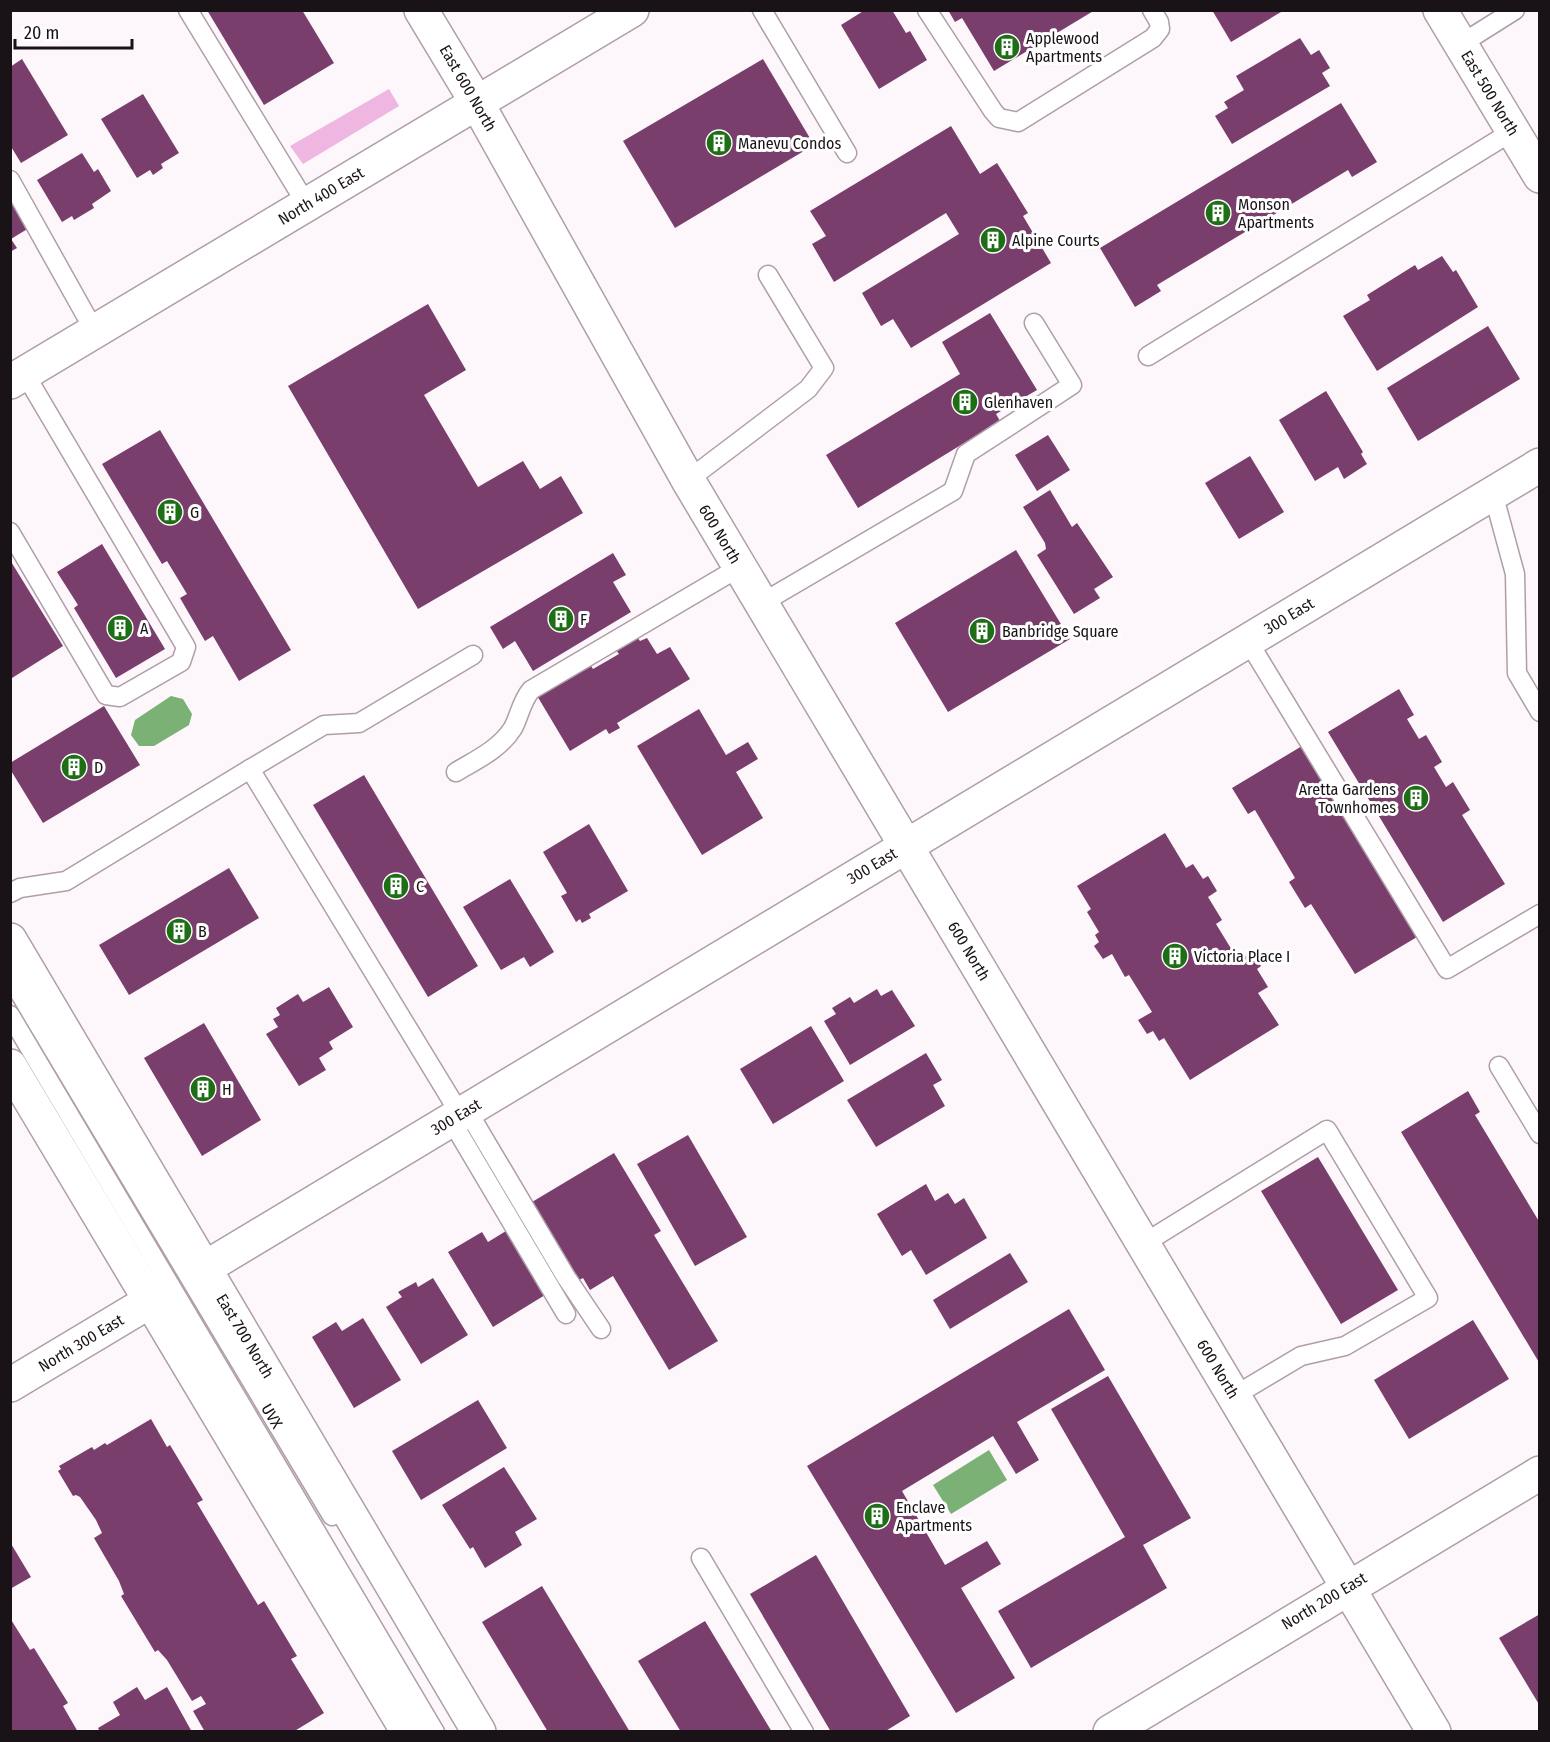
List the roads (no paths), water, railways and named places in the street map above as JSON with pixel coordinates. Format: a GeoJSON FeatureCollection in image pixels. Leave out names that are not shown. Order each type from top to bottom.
{"type":"FeatureCollection","features":[{"type":"Feature","properties":{"kind":"street","name":"East 600 North"},"geometry":{"type":"LineString","coordinates":[[421,10],[513,166]]}},
{"type":"Feature","properties":{"kind":"street","name":"North 400 East"},"geometry":{"type":"LineString","coordinates":[[18,378],[632,10]]}},
{"type":"Feature","properties":{"kind":"street","name":"East 500 North"},"geometry":{"type":"LineString","coordinates":[[1440,10],[1539,177]]}},
{"type":"Feature","properties":{"kind":"street","name":"600 North"},"geometry":{"type":"LineString","coordinates":[[513,166],[688,480],[1434,1731]]}},
{"type":"Feature","properties":{"kind":"street","name":"300 East"},"geometry":{"type":"LineString","coordinates":[[205,1268],[1539,465]]}},
{"type":"Feature","properties":{"kind":"street","name":"East 700 North"},"geometry":{"type":"LineString","coordinates":[[10,940],[479,1731]]}},
{"type":"Feature","properties":{"kind":"street"},"geometry":{"type":"LineString","coordinates":[[10,1066],[408,1731]]}},
{"type":"Feature","properties":{"kind":"street","name":"North 300 East"},"geometry":{"type":"LineString","coordinates":[[10,1385],[152,1300]]}},
{"type":"Feature","properties":{"kind":"street","name":"North 200 East"},"geometry":{"type":"LineString","coordinates":[[1110,1731],[1539,1473]]}},
{"type":"Feature","properties":{"kind":"lane"},"geometry":{"type":"LineString","coordinates":[[188,10],[307,205]]}},
{"type":"Feature","properties":{"kind":"lane"},"geometry":{"type":"LineString","coordinates":[[762,10],[847,153]]}},
{"type":"Feature","properties":{"kind":"lane"},"geometry":{"type":"LineString","coordinates":[[927,10],[993,111],[999,118],[1018,122],[1153,38],[1160,29],[1152,10]]}},
{"type":"Feature","properties":{"kind":"lane"},"geometry":{"type":"LineString","coordinates":[[1461,44],[1515,10]]}},
{"type":"Feature","properties":{"kind":"lane"},"geometry":{"type":"LineString","coordinates":[[1148,356],[1513,131]]}},
{"type":"Feature","properties":{"kind":"lane"},"geometry":{"type":"LineString","coordinates":[[10,180],[95,332]]}},
{"type":"Feature","properties":{"kind":"lane"},"geometry":{"type":"LineString","coordinates":[[688,480],[808,389],[824,368],[768,275]]}},
{"type":"Feature","properties":{"kind":"lane"},"geometry":{"type":"LineString","coordinates":[[762,603],[953,491],[966,454],[1072,385],[1034,323]]}},
{"type":"Feature","properties":{"kind":"lane"},"geometry":{"type":"LineString","coordinates":[[10,532],[106,695],[120,697],[181,662],[186,647],[18,378]]}},
{"type":"Feature","properties":{"kind":"lane"},"geometry":{"type":"LineString","coordinates":[[1493,493],[1515,574],[1517,673],[1539,712]]}},
{"type":"Feature","properties":{"kind":"lane"},"geometry":{"type":"LineString","coordinates":[[456,772],[495,749],[507,736],[514,726],[524,699],[531,690],[740,567]]}},
{"type":"Feature","properties":{"kind":"lane"},"geometry":{"type":"LineString","coordinates":[[1248,641],[1447,969],[1539,914]]}},
{"type":"Feature","properties":{"kind":"lane"},"geometry":{"type":"LineString","coordinates":[[10,893],[20,888],[66,881],[324,725],[359,723],[473,655]]}},
{"type":"Feature","properties":{"kind":"lane"},"geometry":{"type":"LineString","coordinates":[[250,769],[460,1115],[601,1329]]}},
{"type":"Feature","properties":{"kind":"lane","name":"UVX"},"geometry":{"type":"LineString","coordinates":[[10,977],[460,1731]]}},
{"type":"Feature","properties":{"kind":"lane","name":"UVX"},"geometry":{"type":"LineString","coordinates":[[10,1015],[435,1731]]}},
{"type":"Feature","properties":{"kind":"lane"},"geometry":{"type":"LineString","coordinates":[[1498,1066],[1539,1134]]}},
{"type":"Feature","properties":{"kind":"lane"},"geometry":{"type":"LineString","coordinates":[[460,1115],[566,1314]]}},
{"type":"Feature","properties":{"kind":"lane"},"geometry":{"type":"LineString","coordinates":[[1143,1244],[1327,1130],[1428,1298],[1345,1346],[1300,1356],[1234,1396]]}},
{"type":"Feature","properties":{"kind":"lane"},"geometry":{"type":"LineString","coordinates":[[701,1558],[804,1731]]}},
{"type":"Feature","properties":{"kind":"place","name":"Applewood Apartments"},"geometry":{"type":"Point","coordinates":[1007,47]}},
{"type":"Feature","properties":{"kind":"place","name":"Manevu Condos"},"geometry":{"type":"Point","coordinates":[719,143]}},
{"type":"Feature","properties":{"kind":"place","name":"Monson Apartments"},"geometry":{"type":"Point","coordinates":[1218,213]}},
{"type":"Feature","properties":{"kind":"place","name":"Alpine Courts"},"geometry":{"type":"Point","coordinates":[993,240]}},
{"type":"Feature","properties":{"kind":"place","name":"Glenhaven"},"geometry":{"type":"Point","coordinates":[965,402]}},
{"type":"Feature","properties":{"kind":"place","name":"G"},"geometry":{"type":"Point","coordinates":[170,512]}},
{"type":"Feature","properties":{"kind":"place","name":"F"},"geometry":{"type":"Point","coordinates":[561,619]}},
{"type":"Feature","properties":{"kind":"place","name":"A"},"geometry":{"type":"Point","coordinates":[120,628]}},
{"type":"Feature","properties":{"kind":"place","name":"Banbridge Square"},"geometry":{"type":"Point","coordinates":[982,631]}},
{"type":"Feature","properties":{"kind":"place","name":"D"},"geometry":{"type":"Point","coordinates":[74,767]}},
{"type":"Feature","properties":{"kind":"place","name":"Aretta Gardens Townhomes"},"geometry":{"type":"Point","coordinates":[1416,798]}},
{"type":"Feature","properties":{"kind":"place","name":"C"},"geometry":{"type":"Point","coordinates":[396,886]}},
{"type":"Feature","properties":{"kind":"place","name":"B"},"geometry":{"type":"Point","coordinates":[179,931]}},
{"type":"Feature","properties":{"kind":"place","name":"Victoria Place I"},"geometry":{"type":"Point","coordinates":[1175,956]}},
{"type":"Feature","properties":{"kind":"place","name":"H"},"geometry":{"type":"Point","coordinates":[203,1089]}},
{"type":"Feature","properties":{"kind":"place","name":"Enclave Apartments"},"geometry":{"type":"Point","coordinates":[877,1516]}}]}
